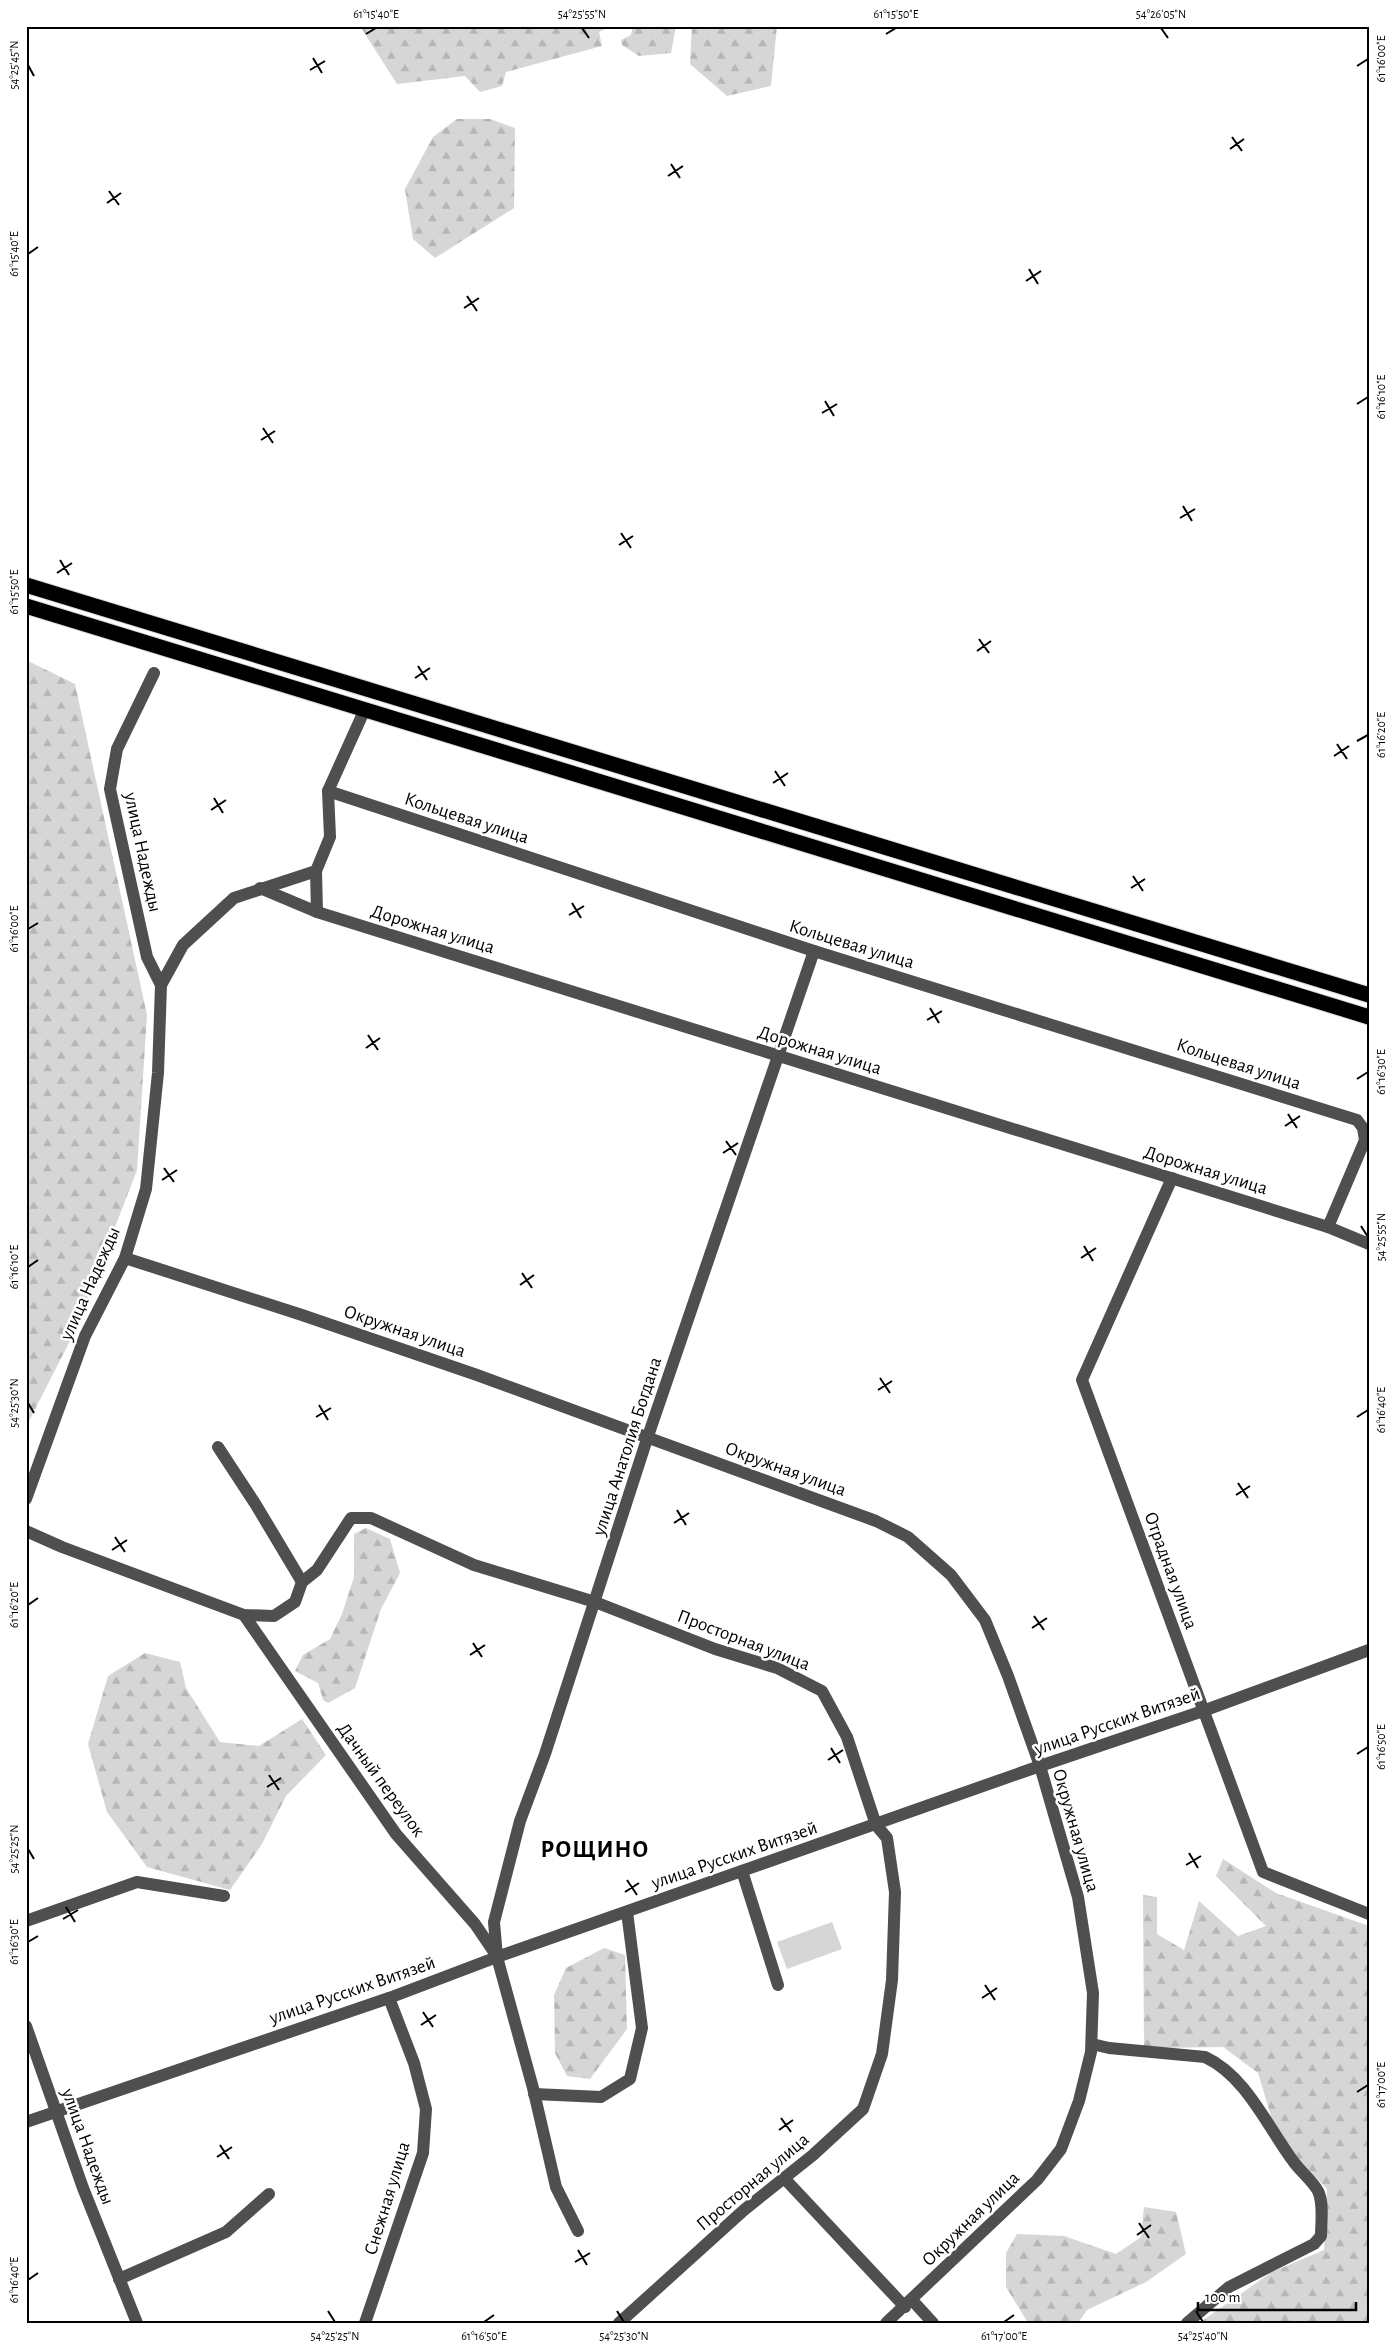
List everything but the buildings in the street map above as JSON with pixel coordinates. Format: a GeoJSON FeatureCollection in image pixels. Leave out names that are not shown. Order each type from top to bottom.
{"type":"FeatureCollection","features":[{"type":"Feature","properties":{"kind":"highway"},"geometry":{"type":"LineString","coordinates":[[26,585],[1369,995]]}},
{"type":"Feature","properties":{"kind":"highway"},"geometry":{"type":"LineString","coordinates":[[26,606],[1369,1017]]}},
{"type":"Feature","properties":{"kind":"street","name":"улица Надежды"},"geometry":{"type":"LineString","coordinates":[[154,673],[117,749],[110,789],[147,957],[161,985]]}},
{"type":"Feature","properties":{"kind":"street"},"geometry":{"type":"LineString","coordinates":[[317,912],[316,871],[330,837],[328,791],[365,709]]}},
{"type":"Feature","properties":{"kind":"street","name":"Кольцевая улица"},"geometry":{"type":"LineString","coordinates":[[328,791],[814,951],[1357,1120],[1363,1128],[1365,1140],[1328,1227]]}},
{"type":"Feature","properties":{"kind":"street","name":"улица Надежды"},"geometry":{"type":"LineString","coordinates":[[26,1499],[85,1336],[125,1258],[146,1189],[158,1073],[161,985],[183,945],[234,898],[316,871]]}},
{"type":"Feature","properties":{"kind":"street","name":"Дорожная улица"},"geometry":{"type":"LineString","coordinates":[[260,888],[317,912],[1328,1227],[1369,1244]]}},
{"type":"Feature","properties":{"kind":"street","name":"улица Анатолия Богдана"},"geometry":{"type":"LineString","coordinates":[[497,1957],[494,1922],[520,1821],[545,1754],[647,1439],[814,951]]}},
{"type":"Feature","properties":{"kind":"street","name":"Отрадная улица"},"geometry":{"type":"LineString","coordinates":[[1172,1178],[1082,1380],[1263,1872],[1369,1914]]}},
{"type":"Feature","properties":{"kind":"street","name":"Окружная улица"},"geometry":{"type":"LineString","coordinates":[[125,1258],[302,1315],[468,1372],[647,1439],[876,1521],[908,1537],[951,1575],[985,1620],[1008,1676],[1040,1766],[1078,1897],[1093,1993],[1092,2044],[1079,2101],[1061,2149],[1037,2180],[909,2304],[886,2323]]}},
{"type":"Feature","properties":{"kind":"street"},"geometry":{"type":"LineString","coordinates":[[218,1447],[256,1505],[302,1582]]}},
{"type":"Feature","properties":{"kind":"street","name":"Просторная улица"},"geometry":{"type":"LineString","coordinates":[[26,1531],[62,1547],[244,1615],[274,1616],[295,1602],[302,1582],[317,1570],[351,1518],[372,1518],[474,1565],[595,1602],[715,1649],[777,1668],[822,1691],[847,1737],[876,1824],[887,1838],[895,1892],[892,1980],[882,2054],[863,2109],[813,2155],[744,2210],[620,2323]]}},
{"type":"Feature","properties":{"kind":"street","name":"Дачный переулок"},"geometry":{"type":"LineString","coordinates":[[244,1615],[396,1834],[475,1924],[497,1957]]}},
{"type":"Feature","properties":{"kind":"street","name":"улица Русских Витязей"},"geometry":{"type":"LineString","coordinates":[[26,2122],[389,1998],[497,1957],[1040,1766],[1203,1711],[1369,1650]]}},
{"type":"Feature","properties":{"kind":"street"},"geometry":{"type":"LineString","coordinates":[[742,1872],[778,1984]]}},
{"type":"Feature","properties":{"kind":"street"},"geometry":{"type":"LineString","coordinates":[[26,1921],[137,1882],[224,1896]]}},
{"type":"Feature","properties":{"kind":"street"},"geometry":{"type":"LineString","coordinates":[[534,2094],[601,2097],[630,2079],[642,2028],[627,1912]]}},
{"type":"Feature","properties":{"kind":"street"},"geometry":{"type":"LineString","coordinates":[[497,1957],[534,2094],[556,2187],[578,2231]]}},
{"type":"Feature","properties":{"kind":"street","name":"Снежная улица"},"geometry":{"type":"LineString","coordinates":[[365,2323],[423,2153],[426,2109],[414,2063],[389,1998]]}},
{"type":"Feature","properties":{"kind":"street","name":"улица Надежды"},"geometry":{"type":"LineString","coordinates":[[26,2026],[137,2323]]}},
{"type":"Feature","properties":{"kind":"street"},"geometry":{"type":"LineString","coordinates":[[1092,2044],[1119,2049],[1205,2057],[1217,2062],[1226,2069],[1247,2094],[1294,2162],[1318,2190],[1321,2236],[1314,2244],[1229,2287],[1186,2323]]}},
{"type":"Feature","properties":{"kind":"street"},"geometry":{"type":"LineString","coordinates":[[784,2178],[909,2304],[933,2323]]}},
{"type":"Feature","properties":{"kind":"street"},"geometry":{"type":"LineString","coordinates":[[119,2279],[226,2232],[269,2194]]}},
{"type":"Feature","properties":{"kind":"green space"},"geometry":{"type":"Polygon","coordinates":[[[360,26],[611,26],[599,32],[602,46],[506,72],[502,86],[480,92],[465,76],[397,84],[360,26]]]}},
{"type":"Feature","properties":{"kind":"green space"},"geometry":{"type":"Polygon","coordinates":[[[633,26],[676,26],[671,53],[639,56],[622,45],[621,40],[631,35],[633,26]]]}},
{"type":"Feature","properties":{"kind":"green space"},"geometry":{"type":"Polygon","coordinates":[[[692,26],[777,26],[771,86],[727,96],[690,64],[692,26]]]}},
{"type":"Feature","properties":{"kind":"green space"},"geometry":{"type":"Polygon","coordinates":[[[457,119],[490,119],[515,128],[514,208],[435,258],[413,239],[405,189],[433,137],[457,119]]]}},
{"type":"Feature","properties":{"kind":"green space"},"geometry":{"type":"Polygon","coordinates":[[[26,660],[75,684],[147,1015],[137,1170],[75,1331],[26,1427],[26,660]]]}},
{"type":"Feature","properties":{"kind":"green space"},"geometry":{"type":"Polygon","coordinates":[[[366,1528],[390,1539],[400,1573],[381,1609],[355,1688],[328,1703],[323,1700],[318,1683],[295,1671],[303,1655],[330,1639],[342,1614],[354,1577],[354,1534],[366,1528]]]}},
{"type":"Feature","properties":{"kind":"green space"},"geometry":{"type":"Polygon","coordinates":[[[145,1653],[180,1662],[186,1688],[220,1742],[259,1746],[302,1719],[326,1755],[286,1796],[262,1844],[230,1890],[147,1867],[107,1812],[88,1744],[108,1676],[145,1653]]]}},
{"type":"Feature","properties":{"kind":"green space"},"geometry":{"type":"Polygon","coordinates":[[[1223,1859],[1276,1893],[1369,1926],[1369,2323],[1199,2323],[1272,2272],[1324,2250],[1327,2189],[1277,2136],[1258,2073],[1223,2047],[1144,2048],[1143,1895],[1157,1897],[1157,1934],[1184,1950],[1199,1901],[1238,1936],[1266,1926],[1216,1876],[1223,1859]]]}},
{"type":"Feature","properties":{"kind":"green space"},"geometry":{"type":"Polygon","coordinates":[[[832,1922],[842,1949],[787,1969],[777,1942],[832,1922]]]}},
{"type":"Feature","properties":{"kind":"green space"},"geometry":{"type":"Polygon","coordinates":[[[604,1948],[625,1955],[627,2029],[590,2079],[567,2076],[555,2053],[554,1995],[566,1968],[604,1948]]]}},
{"type":"Feature","properties":{"kind":"green space"},"geometry":{"type":"Polygon","coordinates":[[[1144,2207],[1176,2212],[1186,2254],[1146,2282],[1087,2310],[1078,2323],[1028,2323],[1006,2287],[1006,2253],[1017,2234],[1064,2236],[1116,2254],[1141,2237],[1144,2207]]]}},
{"type":"Feature","properties":{"kind":"district","name":"РОЩИНО"},"geometry":{"type":"Point","coordinates":[595,1849]}}]}
